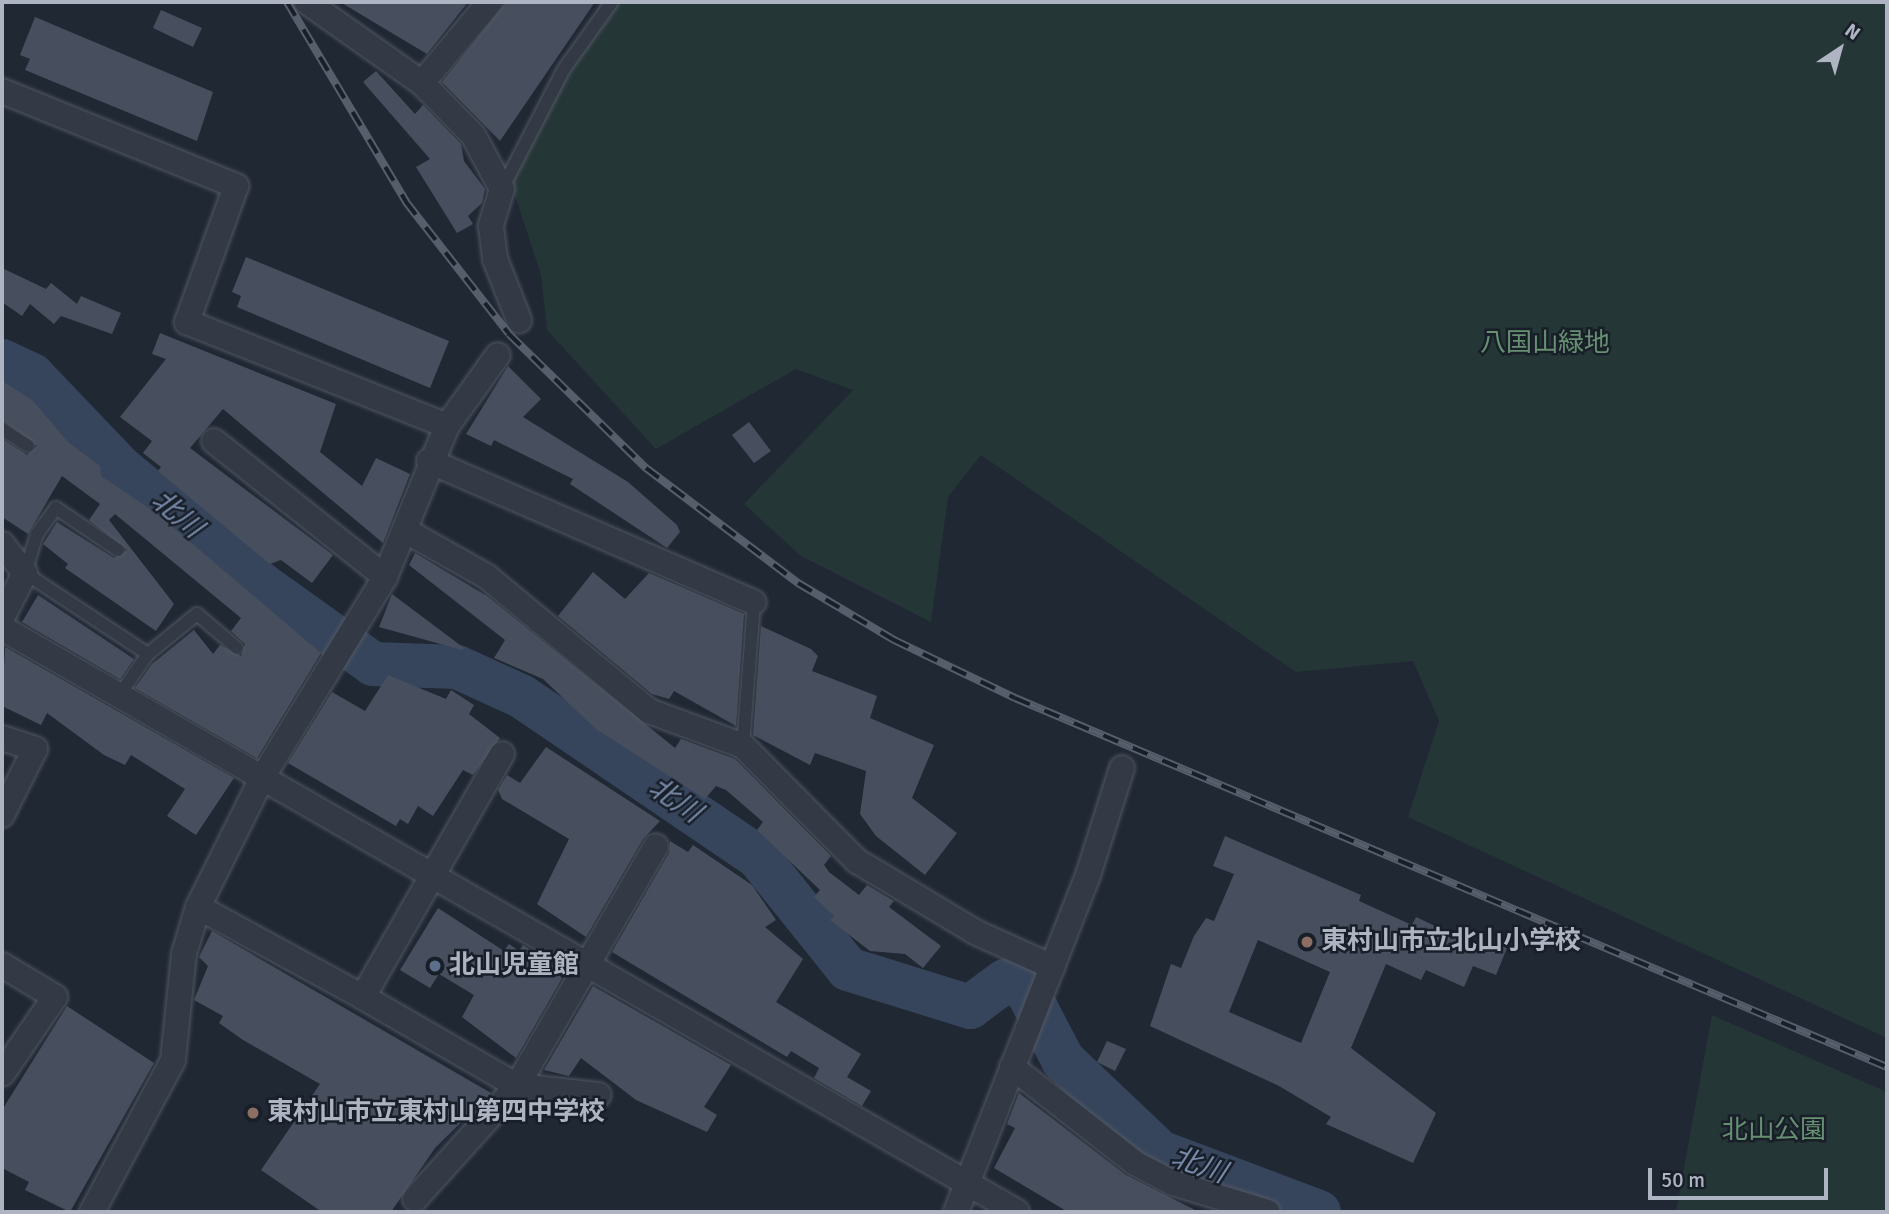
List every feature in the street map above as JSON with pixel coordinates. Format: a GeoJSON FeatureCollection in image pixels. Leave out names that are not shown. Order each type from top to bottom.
{"type":"FeatureCollection","features":[{"type":"Feature","properties":{"kind":"street"},"geometry":{"type":"LineString","coordinates":[[307,2],[332,9],[422,83],[474,135],[502,190],[491,226],[495,259],[519,320]]}},
{"type":"Feature","properties":{"kind":"street"},"geometry":{"type":"LineString","coordinates":[[422,83],[490,2]]}},
{"type":"Feature","properties":{"kind":"street"},"geometry":{"type":"LineString","coordinates":[[2,91],[236,187],[187,322],[447,426]]}},
{"type":"Feature","properties":{"kind":"street"},"geometry":{"type":"LineString","coordinates":[[92,1212],[173,1060],[184,954],[198,907],[262,778],[333,668],[385,577],[408,532],[429,461],[447,426],[498,355]]}},
{"type":"Feature","properties":{"kind":"street"},"geometry":{"type":"LineString","coordinates":[[214,440],[385,577]]}},
{"type":"Feature","properties":{"kind":"street"},"geometry":{"type":"LineString","coordinates":[[429,461],[754,602]]}},
{"type":"Feature","properties":{"kind":"street"},"geometry":{"type":"LineString","coordinates":[[408,532],[486,576],[649,711],[743,746],[857,860],[1048,978]]}},
{"type":"Feature","properties":{"kind":"street"},"geometry":{"type":"LineString","coordinates":[[2,544],[26,573],[2,618]]}},
{"type":"Feature","properties":{"kind":"street"},"geometry":{"type":"LineString","coordinates":[[2,628],[117,698],[435,876],[1017,1212]]}},
{"type":"Feature","properties":{"kind":"street"},"geometry":{"type":"LineString","coordinates":[[2,738],[35,749],[2,816]]}},
{"type":"Feature","properties":{"kind":"street"},"geometry":{"type":"LineString","coordinates":[[363,997],[435,876],[502,754]]}},
{"type":"Feature","properties":{"kind":"street"},"geometry":{"type":"LineString","coordinates":[[956,1212],[1048,978],[1122,768]]}},
{"type":"Feature","properties":{"kind":"street"},"geometry":{"type":"LineString","coordinates":[[415,1199],[517,1086],[591,967],[656,846]]}},
{"type":"Feature","properties":{"kind":"street"},"geometry":{"type":"LineString","coordinates":[[198,907],[363,997],[517,1086],[599,1095]]}},
{"type":"Feature","properties":{"kind":"street"},"geometry":{"type":"LineString","coordinates":[[2,965],[55,997],[2,1074]]}},
{"type":"Feature","properties":{"kind":"street"},"geometry":{"type":"LineString","coordinates":[[1016,1058],[1135,1163],[1173,1183],[1268,1212]]}},
{"type":"Feature","properties":{"kind":"lane"},"geometry":{"type":"LineString","coordinates":[[502,190],[564,69],[612,2]]}},
{"type":"Feature","properties":{"kind":"lane"},"geometry":{"type":"LineString","coordinates":[[2,429],[28,446]]}},
{"type":"Feature","properties":{"kind":"lane"},"geometry":{"type":"LineString","coordinates":[[118,550],[56,508],[37,534],[26,573],[148,654]]}},
{"type":"Feature","properties":{"kind":"lane"},"geometry":{"type":"LineString","coordinates":[[743,746],[754,602]]}},
{"type":"Feature","properties":{"kind":"lane"},"geometry":{"type":"LineString","coordinates":[[117,698],[148,654],[197,614],[237,648]]}},
{"type":"Feature","properties":{"kind":"green space","name":"八国山緑地"},"geometry":{"type":"Polygon","coordinates":[[[601,2],[1887,2],[1887,1038],[1408,817],[1439,721],[1413,661],[1296,672],[981,455],[948,497],[931,622],[801,556],[744,504],[853,390],[796,369],[656,449],[547,330],[541,275],[511,183],[601,2]]]}},
{"type":"Feature","properties":{"kind":"green space","name":"北山公園"},"geometry":{"type":"Polygon","coordinates":[[[1712,1015],[1887,1092],[1887,1212],[1676,1212],[1712,1015]]]}},
{"type":"Feature","properties":{"kind":"building"},"geometry":{"type":"Polygon","coordinates":[[[340,2],[468,2],[427,54],[340,2]]]}},
{"type":"Feature","properties":{"kind":"building"},"geometry":{"type":"Polygon","coordinates":[[[506,2],[595,2],[500,141],[442,82],[506,2]]]}},
{"type":"Feature","properties":{"kind":"building"},"geometry":{"type":"Polygon","coordinates":[[[161,10],[202,28],[193,47],[153,28],[161,10]]]}},
{"type":"Feature","properties":{"kind":"building"},"geometry":{"type":"Polygon","coordinates":[[[35,17],[213,92],[197,141],[25,70],[30,59],[20,55],[35,17]]]}},
{"type":"Feature","properties":{"kind":"building"},"geometry":{"type":"Polygon","coordinates":[[[376,71],[415,114],[423,105],[461,144],[464,161],[485,189],[482,203],[468,216],[473,224],[457,233],[416,167],[430,159],[363,82],[376,71]]]}},
{"type":"Feature","properties":{"kind":"building"},"geometry":{"type":"Polygon","coordinates":[[[246,257],[449,341],[430,388],[237,307],[241,296],[232,292],[246,257]]]}},
{"type":"Feature","properties":{"kind":"building"},"geometry":{"type":"Polygon","coordinates":[[[2,268],[46,289],[51,283],[77,304],[81,296],[121,313],[112,334],[61,316],[54,324],[30,304],[22,316],[2,302],[2,268]]]}},
{"type":"Feature","properties":{"kind":"building"},"geometry":{"type":"Polygon","coordinates":[[[160,333],[336,404],[320,452],[362,486],[376,458],[410,474],[383,543],[223,409],[190,448],[333,555],[312,583],[281,560],[270,564],[158,471],[161,467],[143,453],[152,441],[120,417],[166,359],[152,354],[160,333]]]}},
{"type":"Feature","properties":{"kind":"building"},"geometry":{"type":"Polygon","coordinates":[[[508,366],[541,399],[523,417],[628,482],[677,525],[680,532],[667,548],[570,484],[573,479],[494,440],[491,446],[466,434],[508,366]]]}},
{"type":"Feature","properties":{"kind":"building"},"geometry":{"type":"Polygon","coordinates":[[[2,381],[32,400],[69,443],[100,466],[101,476],[156,513],[321,653],[257,758],[135,688],[152,664],[194,630],[213,654],[220,645],[241,656],[245,644],[231,631],[241,618],[115,514],[109,520],[174,604],[156,631],[65,568],[68,564],[43,544],[57,522],[114,558],[127,550],[89,520],[100,504],[62,476],[28,534],[2,517],[2,439],[27,455],[37,446],[2,420],[2,381]]]}},
{"type":"Feature","properties":{"kind":"building"},"geometry":{"type":"Polygon","coordinates":[[[749,422],[771,451],[754,463],[732,435],[749,422]]]}},
{"type":"Feature","properties":{"kind":"building"},"geometry":{"type":"Polygon","coordinates":[[[415,553],[487,596],[675,748],[681,739],[735,759],[831,856],[824,865],[829,872],[859,895],[867,885],[894,901],[889,907],[941,946],[923,968],[905,954],[870,951],[830,920],[834,916],[814,897],[820,890],[757,830],[763,822],[726,790],[716,786],[705,799],[596,729],[543,679],[494,658],[505,640],[409,565],[415,553]]]}},
{"type":"Feature","properties":{"kind":"building"},"geometry":{"type":"Polygon","coordinates":[[[593,572],[625,599],[649,573],[744,614],[736,726],[674,691],[669,699],[652,694],[558,616],[593,572]]]}},
{"type":"Feature","properties":{"kind":"building"},"geometry":{"type":"Polygon","coordinates":[[[392,594],[464,648],[462,650],[379,627],[392,594]]]}},
{"type":"Feature","properties":{"kind":"building"},"geometry":{"type":"Polygon","coordinates":[[[38,595],[134,659],[120,679],[22,622],[38,595]]]}},
{"type":"Feature","properties":{"kind":"building"},"geometry":{"type":"Polygon","coordinates":[[[761,626],[811,649],[818,656],[812,671],[877,696],[870,718],[934,745],[912,798],[957,833],[925,875],[876,836],[860,814],[866,771],[815,753],[810,765],[753,735],[761,626]]]}},
{"type":"Feature","properties":{"kind":"building"},"geometry":{"type":"Polygon","coordinates":[[[5,647],[234,778],[196,835],[167,816],[185,789],[131,755],[125,765],[104,755],[47,713],[41,725],[2,706],[5,647]]]}},
{"type":"Feature","properties":{"kind":"building"},"geometry":{"type":"Polygon","coordinates":[[[388,675],[446,699],[451,690],[474,705],[469,714],[500,738],[473,775],[463,770],[433,816],[418,806],[408,824],[400,819],[396,826],[288,763],[332,692],[365,711],[388,675]]]}},
{"type":"Feature","properties":{"kind":"building"},"geometry":{"type":"Polygon","coordinates":[[[546,747],[660,821],[643,839],[586,937],[537,904],[569,839],[502,799],[498,790],[507,775],[520,783],[546,747]]]}},
{"type":"Feature","properties":{"kind":"building"},"geometry":{"type":"Polygon","coordinates":[[[1225,836],[1361,895],[1359,901],[1412,925],[1416,917],[1484,949],[1487,941],[1507,948],[1496,975],[1473,966],[1464,987],[1426,970],[1421,980],[1386,964],[1351,1048],[1436,1113],[1413,1163],[1326,1124],[1331,1117],[1279,1086],[1150,1026],[1171,964],[1181,968],[1194,936],[1206,918],[1214,921],[1234,874],[1213,866],[1225,836]],[[1258,940],[1229,1012],[1301,1043],[1330,972],[1258,940]]]}},
{"type":"Feature","properties":{"kind":"building"},"geometry":{"type":"Polygon","coordinates":[[[670,841],[688,852],[693,845],[752,885],[776,920],[765,927],[803,959],[776,1002],[861,1054],[847,1077],[871,1091],[862,1106],[814,1078],[819,1068],[791,1051],[787,1057],[612,952],[669,853],[670,841]]]}},
{"type":"Feature","properties":{"kind":"building"},"geometry":{"type":"Polygon","coordinates":[[[438,908],[504,951],[509,944],[519,951],[523,945],[565,973],[516,1058],[462,1017],[474,995],[439,974],[430,988],[400,970],[438,908]]]}},
{"type":"Feature","properties":{"kind":"building"},"geometry":{"type":"Polygon","coordinates":[[[212,931],[491,1093],[435,1148],[391,1212],[322,1212],[261,1170],[320,1084],[243,1040],[219,1023],[223,1016],[194,1000],[208,966],[199,957],[212,931]]]}},
{"type":"Feature","properties":{"kind":"building"},"geometry":{"type":"Polygon","coordinates":[[[593,986],[731,1065],[704,1107],[717,1115],[707,1132],[636,1100],[581,1058],[569,1076],[544,1070],[593,986]]]}},
{"type":"Feature","properties":{"kind":"building"},"geometry":{"type":"Polygon","coordinates":[[[67,1006],[154,1063],[70,1212],[25,1190],[29,1182],[2,1168],[2,1110],[67,1006]]]}},
{"type":"Feature","properties":{"kind":"building"},"geometry":{"type":"Polygon","coordinates":[[[1107,1041],[1126,1049],[1115,1071],[1097,1062],[1107,1041]]]}},
{"type":"Feature","properties":{"kind":"building"},"geometry":{"type":"Polygon","coordinates":[[[1019,1093],[1126,1175],[1199,1212],[1068,1212],[994,1168],[1015,1128],[1007,1124],[1019,1093]]]}},
{"type":"Feature","properties":{"kind":"waterway","name":"北川"},"geometry":{"type":"LineString","coordinates":[[2,361],[32,375],[121,468],[261,584],[373,664],[457,667],[521,696],[758,857],[848,969],[970,1007],[1005,981],[1026,989],[1063,1060],[1160,1152],[1319,1212]]}},
{"type":"Feature","properties":{"kind":"railway"},"geometry":{"type":"LineString","coordinates":[[287,2],[406,202],[509,334],[646,468],[798,583],[894,640],[1015,698],[1887,1067]]}},
{"type":"Feature","properties":{"kind":"place","name":"東村山市立北山小学校"},"geometry":{"type":"Point","coordinates":[1307,942]}},
{"type":"Feature","properties":{"kind":"place","name":"北山児童館"},"geometry":{"type":"Point","coordinates":[435,966]}},
{"type":"Feature","properties":{"kind":"place","name":"東村山市立東村山第四中学校"},"geometry":{"type":"Point","coordinates":[253,1113]}}]}
